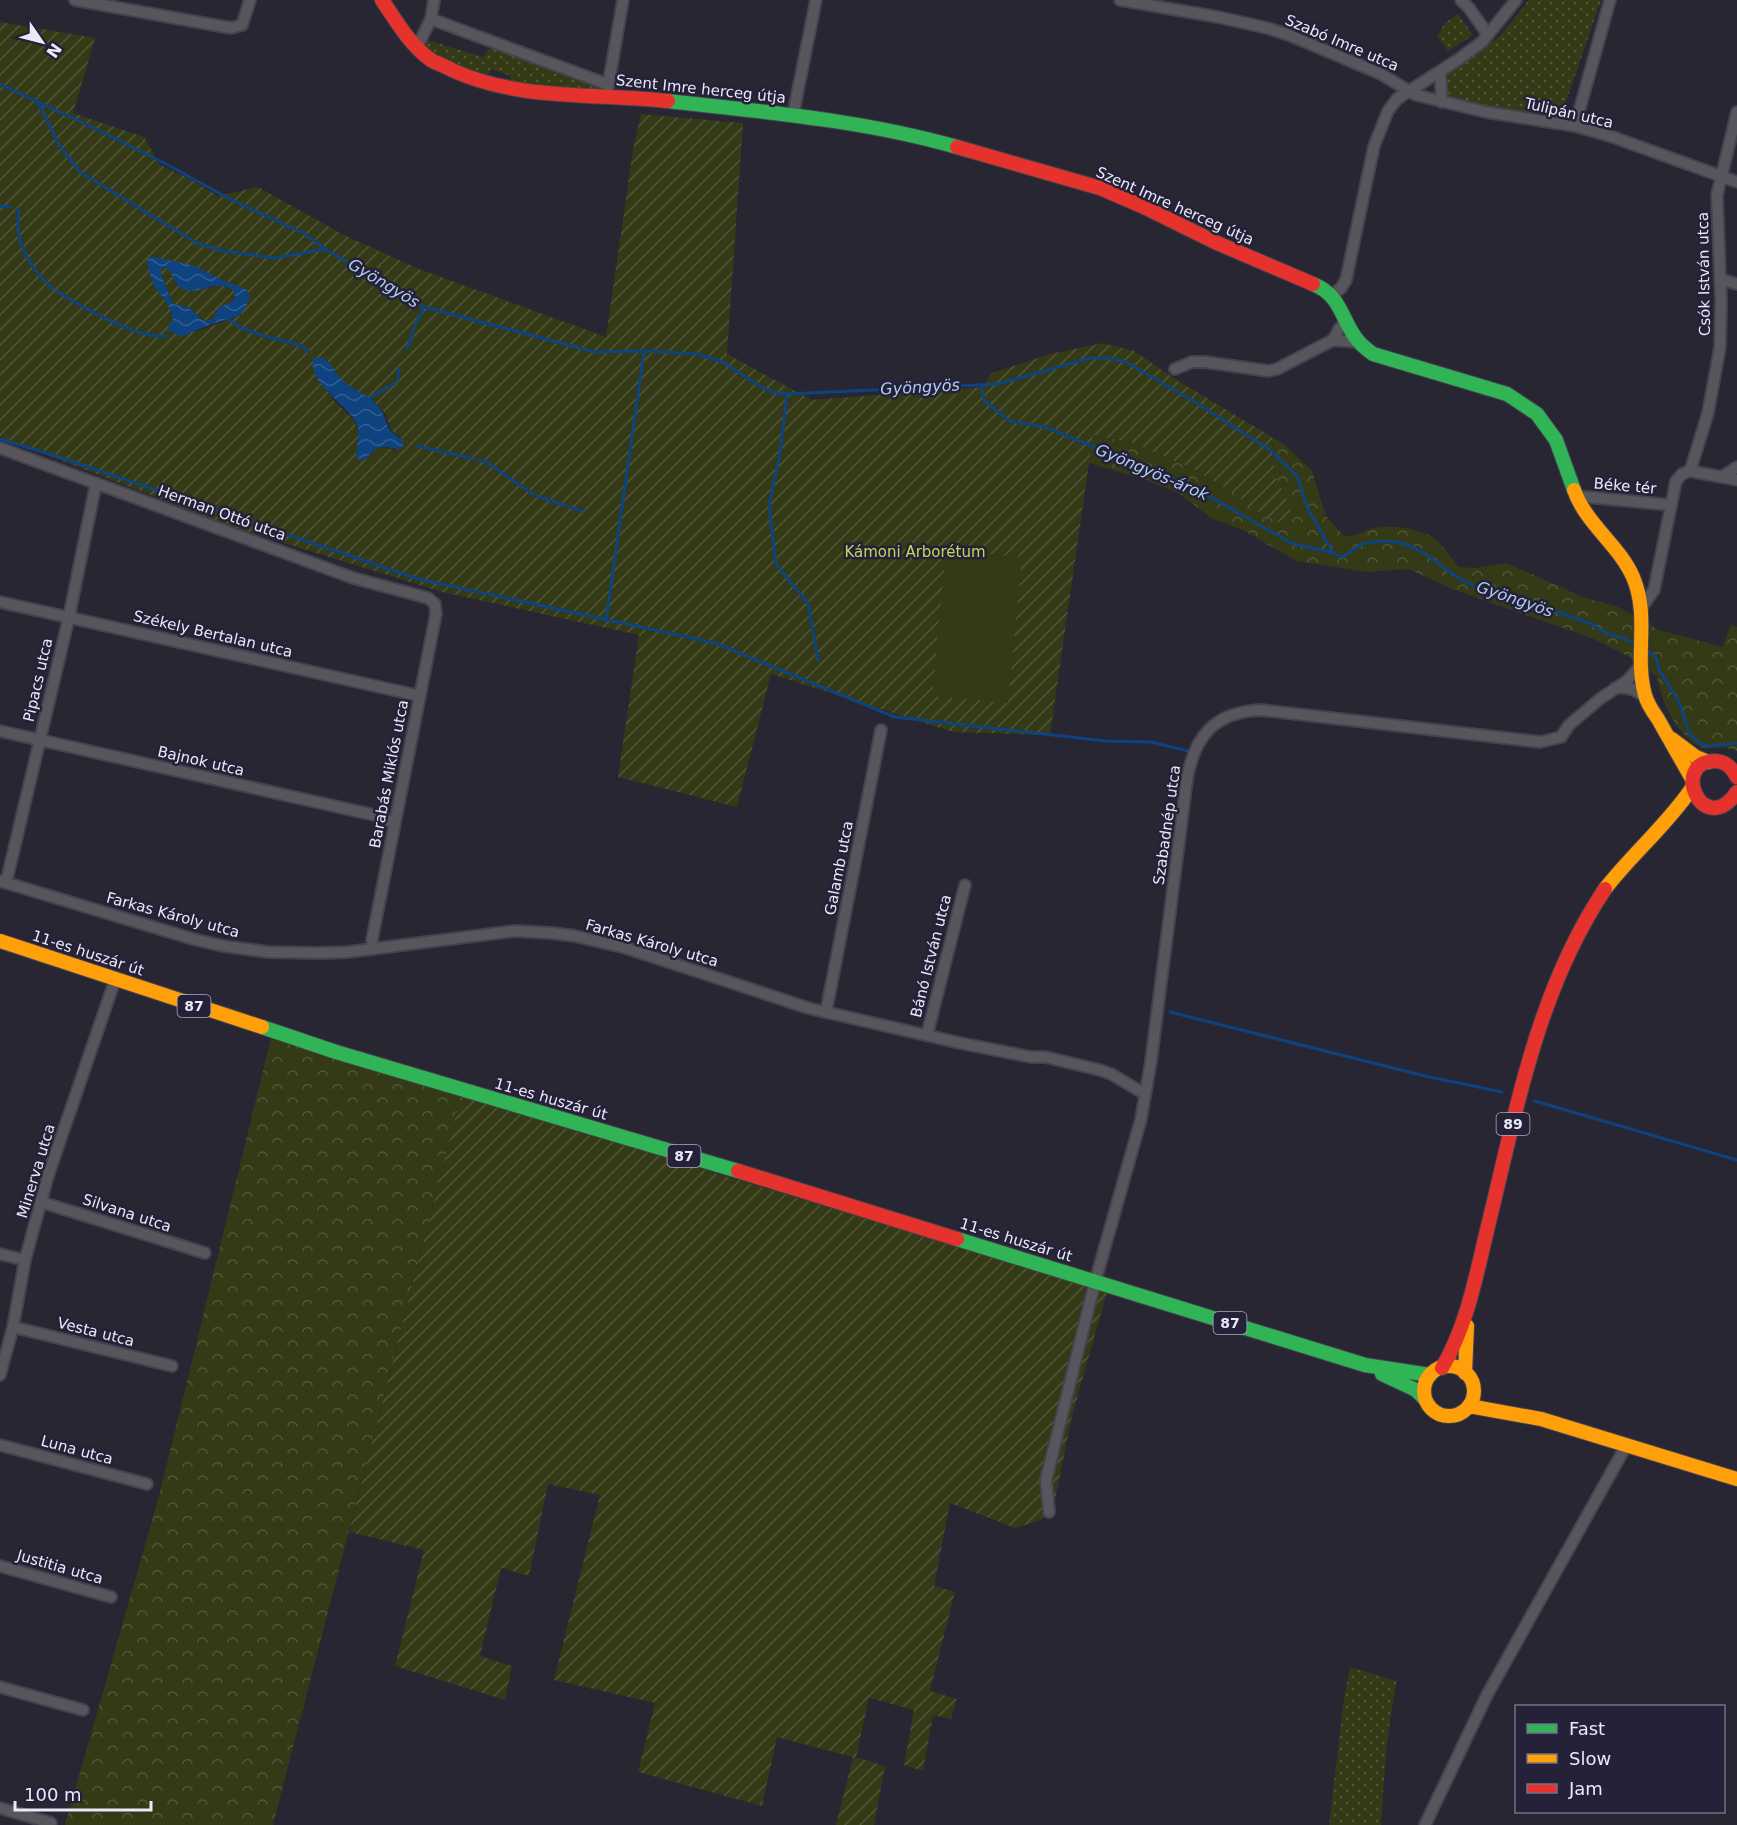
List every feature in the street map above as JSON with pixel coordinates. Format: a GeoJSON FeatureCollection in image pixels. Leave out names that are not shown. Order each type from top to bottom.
{"type":"FeatureCollection","features":[{"type":"Feature","properties":{"kind":"main road","name":"Szent Imre herceg útja"},"geometry":{"type":"LineString","coordinates":[[382,0],[417,47],[432,60],[454,72],[505,87],[543,93],[605,96],[793,115],[894,131],[934,140],[1100,188],[1224,246],[1314,283],[1332,295]]}},
{"type":"Feature","properties":{"kind":"main road"},"geometry":{"type":"LineString","coordinates":[[1332,295],[1338,301],[1346,322],[1358,342],[1373,354],[1387,360],[1493,389],[1522,402],[1537,414],[1556,440],[1576,496],[1633,577],[1642,607],[1640,654],[1645,697],[1692,784],[1695,797],[1704,805]]}},
{"type":"Feature","properties":{"kind":"main road"},"geometry":{"type":"LineString","coordinates":[[1666,733],[1683,749],[1732,768],[1737,777]]}},
{"type":"Feature","properties":{"kind":"main road"},"geometry":{"type":"LineString","coordinates":[[1715,762],[1737,761]]}},
{"type":"Feature","properties":{"kind":"main road","name":"89"},"geometry":{"type":"LineString","coordinates":[[1436,1371],[1452,1351],[1469,1304],[1528,1064],[1551,988],[1569,948],[1583,921],[1609,883],[1684,800],[1697,769],[1715,762]]}},
{"type":"Feature","properties":{"kind":"main road","name":"89"},"geometry":{"type":"LineString","coordinates":[[1652,835],[1704,805],[1731,808],[1737,792]]}},
{"type":"Feature","properties":{"kind":"main road","name":"11-es huszár út"},"geometry":{"type":"LineString","coordinates":[[0,941],[336,1052],[746,1174],[1095,1282]]}},
{"type":"Feature","properties":{"kind":"main road","name":"87"},"geometry":{"type":"LineString","coordinates":[[1095,1282],[1365,1365],[1416,1390],[1431,1409],[1442,1415],[1455,1415],[1469,1406],[1541,1419]]}},
{"type":"Feature","properties":{"kind":"main road","name":"89"},"geometry":{"type":"LineString","coordinates":[[1465,1373],[1469,1304]]}},
{"type":"Feature","properties":{"kind":"main road","name":"87"},"geometry":{"type":"LineString","coordinates":[[1365,1365],[1436,1371],[1458,1368],[1465,1373]]}},
{"type":"Feature","properties":{"kind":"main road"},"geometry":{"type":"LineString","coordinates":[[1425,1399],[1424,1390],[1436,1371]]}},
{"type":"Feature","properties":{"kind":"main road"},"geometry":{"type":"LineString","coordinates":[[1465,1373],[1471,1380],[1473,1389],[1469,1406]]}},
{"type":"Feature","properties":{"kind":"main road","name":"87"},"geometry":{"type":"LineString","coordinates":[[1473,1389],[1498,1402],[1541,1419],[1737,1479]]}},
{"type":"Feature","properties":{"kind":"street"},"geometry":{"type":"LineString","coordinates":[[75,0],[231,28],[242,25],[250,0]]}},
{"type":"Feature","properties":{"kind":"street"},"geometry":{"type":"LineString","coordinates":[[417,47],[431,18],[434,0]]}},
{"type":"Feature","properties":{"kind":"street"},"geometry":{"type":"LineString","coordinates":[[605,96],[610,82],[623,0]]}},
{"type":"Feature","properties":{"kind":"street"},"geometry":{"type":"LineString","coordinates":[[793,115],[816,0]]}},
{"type":"Feature","properties":{"kind":"street","name":"Szabó Imre utca"},"geometry":{"type":"LineString","coordinates":[[1120,0],[1244,22],[1289,35],[1381,74],[1408,91]]}},
{"type":"Feature","properties":{"kind":"street"},"geometry":{"type":"LineString","coordinates":[[1461,0],[1475,15],[1488,35]]}},
{"type":"Feature","properties":{"kind":"street"},"geometry":{"type":"LineString","coordinates":[[1332,295],[1341,288],[1346,280],[1374,146],[1379,128],[1396,99],[1440,72],[1482,42],[1516,0]]}},
{"type":"Feature","properties":{"kind":"street"},"geometry":{"type":"LineString","coordinates":[[1575,126],[1610,0]]}},
{"type":"Feature","properties":{"kind":"street","name":"Szent Imre herceg útja"},"geometry":{"type":"LineString","coordinates":[[431,18],[604,83],[610,82]]}},
{"type":"Feature","properties":{"kind":"street"},"geometry":{"type":"LineString","coordinates":[[1440,72],[1442,102]]}},
{"type":"Feature","properties":{"kind":"street","name":"Tulipán utca"},"geometry":{"type":"LineString","coordinates":[[1408,91],[1425,99],[1486,112],[1575,126],[1610,136],[1737,182]]}},
{"type":"Feature","properties":{"kind":"street","name":"Csók István utca"},"geometry":{"type":"LineString","coordinates":[[1690,471],[1708,413],[1715,381],[1721,324],[1717,195],[1737,112]]}},
{"type":"Feature","properties":{"kind":"street"},"geometry":{"type":"LineString","coordinates":[[1720,279],[1737,284]]}},
{"type":"Feature","properties":{"kind":"street"},"geometry":{"type":"LineString","coordinates":[[1333,340],[1346,322]]}},
{"type":"Feature","properties":{"kind":"street"},"geometry":{"type":"LineString","coordinates":[[1175,369],[1192,362],[1205,362],[1268,371],[1277,369],[1333,340],[1358,342]]}},
{"type":"Feature","properties":{"kind":"street","name":"Herman Ottó utca"},"geometry":{"type":"LineString","coordinates":[[0,448],[353,578],[428,598],[435,604]]}},
{"type":"Feature","properties":{"kind":"street"},"geometry":{"type":"LineString","coordinates":[[1722,477],[1737,467]]}},
{"type":"Feature","properties":{"kind":"street"},"geometry":{"type":"LineString","coordinates":[[1690,471],[1737,480]]}},
{"type":"Feature","properties":{"kind":"street","name":"Béke tér"},"geometry":{"type":"LineString","coordinates":[[1642,607],[1654,590],[1658,576],[1676,481],[1682,474],[1690,471]]}},
{"type":"Feature","properties":{"kind":"street","name":"Pipacs utca"},"geometry":{"type":"LineString","coordinates":[[3,882],[69,617],[96,483]]}},
{"type":"Feature","properties":{"kind":"street","name":"Béke tér"},"geometry":{"type":"LineString","coordinates":[[1576,496],[1671,505]]}},
{"type":"Feature","properties":{"kind":"street"},"geometry":{"type":"LineString","coordinates":[[1633,577],[1650,585],[1658,576]]}},
{"type":"Feature","properties":{"kind":"street","name":"Székely Bertalan utca"},"geometry":{"type":"LineString","coordinates":[[0,602],[420,696]]}},
{"type":"Feature","properties":{"kind":"street","name":"Barabás Miklós utca"},"geometry":{"type":"LineString","coordinates":[[373,949],[372,940],[436,614],[435,604]]}},
{"type":"Feature","properties":{"kind":"street","name":"Szabadnép utca"},"geometry":{"type":"LineString","coordinates":[[1048,1512],[1047,1480],[1095,1282],[1135,1142],[1145,1094],[1189,767],[1198,743],[1216,722],[1239,712],[1261,710],[1540,742],[1561,737],[1569,725],[1627,681],[1640,654]]}},
{"type":"Feature","properties":{"kind":"street"},"geometry":{"type":"LineString","coordinates":[[1615,688],[1635,689],[1645,697]]}},
{"type":"Feature","properties":{"kind":"street","name":"Galamb utca"},"geometry":{"type":"LineString","coordinates":[[826,1012],[881,730]]}},
{"type":"Feature","properties":{"kind":"street","name":"Bajnok utca"},"geometry":{"type":"LineString","coordinates":[[0,731],[374,815],[395,823]]}},
{"type":"Feature","properties":{"kind":"street","name":"Farkas Károly utca"},"geometry":{"type":"LineString","coordinates":[[3,882],[172,933],[223,946],[268,952],[348,952],[514,931],[552,933],[626,948],[808,1008],[1100,1070],[1145,1094]]}},
{"type":"Feature","properties":{"kind":"street","name":"Bánó István utca"},"geometry":{"type":"LineString","coordinates":[[927,1035],[964,885]]}},
{"type":"Feature","properties":{"kind":"street","name":"Minerva utca"},"geometry":{"type":"LineString","coordinates":[[0,1375],[13,1327],[25,1260],[48,1176],[115,980]]}},
{"type":"Feature","properties":{"kind":"street","name":"Silvana utca"},"geometry":{"type":"LineString","coordinates":[[41,1202],[205,1253]]}},
{"type":"Feature","properties":{"kind":"street"},"geometry":{"type":"LineString","coordinates":[[0,1254],[25,1260]]}},
{"type":"Feature","properties":{"kind":"street","name":"Vesta utca"},"geometry":{"type":"LineString","coordinates":[[13,1327],[172,1366]]}},
{"type":"Feature","properties":{"kind":"street","name":"Luna utca"},"geometry":{"type":"LineString","coordinates":[[0,1445],[147,1484]]}},
{"type":"Feature","properties":{"kind":"street"},"geometry":{"type":"LineString","coordinates":[[1425,1825],[1487,1695],[1626,1446]]}},
{"type":"Feature","properties":{"kind":"street","name":"Justitia utca"},"geometry":{"type":"LineString","coordinates":[[0,1566],[111,1597]]}},
{"type":"Feature","properties":{"kind":"street"},"geometry":{"type":"LineString","coordinates":[[0,1687],[83,1710]]}},
{"type":"Feature","properties":{"kind":"street"},"geometry":{"type":"LineString","coordinates":[[0,1808],[51,1822]]}},
{"type":"Feature","properties":{"kind":"green space"},"geometry":{"type":"Polygon","coordinates":[[[1529,0],[1601,0],[1561,116],[1486,106],[1447,98],[1446,75],[1499,37],[1529,0]]]}},
{"type":"Feature","properties":{"kind":"green space"},"geometry":{"type":"Polygon","coordinates":[[[1458,14],[1473,35],[1448,51],[1437,37],[1445,23],[1458,14]]]}},
{"type":"Feature","properties":{"kind":"green space","name":"Kámoni Arborétum"},"geometry":{"type":"Polygon","coordinates":[[[0,22],[95,38],[73,113],[144,137],[160,165],[218,196],[258,187],[342,234],[419,269],[606,337],[633,150],[641,114],[743,123],[727,354],[812,400],[982,387],[992,373],[1050,354],[1103,343],[1134,351],[1175,379],[1272,437],[1275,475],[1290,506],[1291,522],[1286,527],[1260,513],[1194,469],[1130,442],[1093,435],[1050,735],[953,732],[771,674],[737,807],[618,777],[639,635],[442,592],[236,528],[0,437],[0,22]],[[155,257],[173,322],[198,331],[241,315],[241,287],[155,257]],[[313,358],[333,400],[354,420],[359,435],[356,456],[361,461],[378,448],[396,450],[401,437],[393,432],[380,407],[345,383],[324,358],[313,358]]]}},
{"type":"Feature","properties":{"kind":"green space"},"geometry":{"type":"Polygon","coordinates":[[[427,40],[483,57],[493,44],[604,83],[604,93],[509,84],[511,76],[491,69],[485,79],[451,66],[422,45],[427,40]]]}},
{"type":"Feature","properties":{"kind":"green space"},"geometry":{"type":"Polygon","coordinates":[[[165,267],[170,270],[176,284],[196,289],[224,286],[234,291],[235,298],[230,303],[219,307],[213,319],[205,321],[189,308],[173,304],[161,274],[161,269],[165,267]]]}},
{"type":"Feature","properties":{"kind":"green space"},"geometry":{"type":"Polygon","coordinates":[[[1093,435],[1130,442],[1194,469],[1227,489],[1290,506],[1275,475],[1272,437],[1285,445],[1312,471],[1326,516],[1344,536],[1382,527],[1418,531],[1435,539],[1459,567],[1476,568],[1507,563],[1585,598],[1616,606],[1659,630],[1723,647],[1731,624],[1737,627],[1737,751],[1723,747],[1705,748],[1687,737],[1672,718],[1662,696],[1657,676],[1629,657],[1594,639],[1452,589],[1409,569],[1368,572],[1296,561],[1243,530],[1211,518],[1179,493],[1143,479],[1089,463],[1093,435]]]}},
{"type":"Feature","properties":{"kind":"green space"},"geometry":{"type":"Polygon","coordinates":[[[946,550],[1022,557],[1008,703],[932,696],[946,550]]]}},
{"type":"Feature","properties":{"kind":"green space"},"geometry":{"type":"Polygon","coordinates":[[[272,1034],[461,1096],[273,1825],[65,1825],[159,1496],[272,1034]]]}},
{"type":"Feature","properties":{"kind":"green space"},"geometry":{"type":"Polygon","coordinates":[[[461,1096],[1107,1292],[1072,1416],[1053,1509],[1041,1520],[1015,1528],[950,1503],[934,1586],[955,1592],[930,1691],[957,1699],[951,1719],[933,1715],[923,1771],[904,1765],[914,1710],[869,1698],[856,1757],[885,1766],[874,1825],[836,1825],[853,1757],[777,1737],[762,1806],[638,1772],[655,1703],[554,1680],[600,1495],[548,1484],[529,1576],[501,1568],[480,1656],[512,1666],[505,1700],[395,1666],[424,1550],[349,1532],[461,1096]]]}},
{"type":"Feature","properties":{"kind":"green space"},"geometry":{"type":"Polygon","coordinates":[[[1350,1667],[1397,1681],[1388,1734],[1381,1825],[1329,1825],[1344,1698],[1350,1667]]]}},
{"type":"Feature","properties":{"kind":"water"},"geometry":{"type":"Polygon","coordinates":[[[155,257],[195,266],[247,290],[250,295],[248,303],[237,316],[181,337],[169,330],[168,325],[173,322],[171,311],[152,281],[148,258],[155,257]],[[165,267],[161,269],[161,274],[173,304],[189,308],[205,321],[213,319],[219,307],[230,303],[235,298],[234,291],[227,287],[214,286],[195,291],[183,289],[177,285],[165,267]]]}},
{"type":"Feature","properties":{"kind":"water"},"geometry":{"type":"Polygon","coordinates":[[[313,358],[324,358],[342,380],[378,406],[390,430],[404,442],[402,448],[379,448],[361,461],[356,456],[358,428],[349,412],[321,384],[313,367],[313,358]]]}},
{"type":"Feature","properties":{"kind":"waterway","name":"Gyöngyös"},"geometry":{"type":"LineString","coordinates":[[0,84],[94,128],[226,197],[305,234],[325,249],[424,307],[595,352],[650,351],[697,354],[723,362],[761,387],[775,393],[787,394],[998,384],[1090,358],[1109,358],[1126,362],[1200,405],[1270,450],[1297,476],[1307,507],[1333,553],[1341,557],[1364,544],[1386,541],[1401,543],[1420,551],[1468,583],[1589,623],[1606,633],[1636,644]]}},
{"type":"Feature","properties":{"kind":"waterway"},"geometry":{"type":"LineString","coordinates":[[37,100],[59,145],[80,172],[197,243],[223,251],[275,258],[325,249]]}},
{"type":"Feature","properties":{"kind":"waterway"},"geometry":{"type":"LineString","coordinates":[[0,206],[11,207]]}},
{"type":"Feature","properties":{"kind":"waterway"},"geometry":{"type":"LineString","coordinates":[[17,210],[19,211],[21,244],[31,264],[53,289]]}},
{"type":"Feature","properties":{"kind":"waterway"},"geometry":{"type":"LineString","coordinates":[[57,291],[125,327],[154,336],[166,336]]}},
{"type":"Feature","properties":{"kind":"waterway"},"geometry":{"type":"LineString","coordinates":[[415,325],[424,307]]}},
{"type":"Feature","properties":{"kind":"waterway"},"geometry":{"type":"LineString","coordinates":[[228,319],[242,328],[264,336]]}},
{"type":"Feature","properties":{"kind":"waterway"},"geometry":{"type":"LineString","coordinates":[[412,334],[414,328]]}},
{"type":"Feature","properties":{"kind":"waterway"},"geometry":{"type":"LineString","coordinates":[[407,349],[412,336]]}},
{"type":"Feature","properties":{"kind":"waterway"},"geometry":{"type":"LineString","coordinates":[[268,337],[302,346],[308,352]]}},
{"type":"Feature","properties":{"kind":"waterway"},"geometry":{"type":"LineString","coordinates":[[606,621],[644,352]]}},
{"type":"Feature","properties":{"kind":"waterway"},"geometry":{"type":"LineString","coordinates":[[398,380],[399,368]]}},
{"type":"Feature","properties":{"kind":"waterway"},"geometry":{"type":"LineString","coordinates":[[368,399],[395,383]]}},
{"type":"Feature","properties":{"kind":"waterway","name":"Gyöngyös-árok"},"geometry":{"type":"LineString","coordinates":[[981,385],[984,400],[1009,421],[1045,427],[1193,487],[1291,543],[1333,553]]}},
{"type":"Feature","properties":{"kind":"waterway"},"geometry":{"type":"LineString","coordinates":[[787,394],[780,453],[769,506],[776,564],[808,603],[818,660]]}},
{"type":"Feature","properties":{"kind":"waterway"},"geometry":{"type":"LineString","coordinates":[[0,439],[418,579],[715,643],[895,717],[1105,741],[1151,742],[1188,751]]}},
{"type":"Feature","properties":{"kind":"waterway"},"geometry":{"type":"LineString","coordinates":[[418,446],[474,459]]}},
{"type":"Feature","properties":{"kind":"waterway"},"geometry":{"type":"LineString","coordinates":[[479,460],[485,461],[533,494]]}},
{"type":"Feature","properties":{"kind":"waterway"},"geometry":{"type":"LineString","coordinates":[[537,496],[564,505]]}},
{"type":"Feature","properties":{"kind":"waterway"},"geometry":{"type":"LineString","coordinates":[[569,507],[582,511]]}},
{"type":"Feature","properties":{"kind":"waterway","name":"Gyöngyös"},"geometry":{"type":"LineString","coordinates":[[1647,651],[1656,657],[1659,670],[1679,702],[1689,733],[1699,743],[1710,746],[1737,743]]}},
{"type":"Feature","properties":{"kind":"waterway"},"geometry":{"type":"LineString","coordinates":[[1170,1012],[1425,1076],[1502,1092]]}},
{"type":"Feature","properties":{"kind":"waterway"},"geometry":{"type":"LineString","coordinates":[[1535,1101],[1737,1160]]}},
{"type":"Feature","properties":{"kind":"traffic: fast"},"geometry":{"type":"LineString","coordinates":[[668,101],[850,123],[957,147]]}},
{"type":"Feature","properties":{"kind":"traffic: fast"},"geometry":{"type":"LineString","coordinates":[[1313,284],[1329,294],[1355,337],[1373,354],[1507,394],[1537,414],[1556,440],[1574,490]]}},
{"type":"Feature","properties":{"kind":"traffic: fast"},"geometry":{"type":"LineString","coordinates":[[262,1027],[336,1052],[738,1171]]}},
{"type":"Feature","properties":{"kind":"traffic: fast"},"geometry":{"type":"LineString","coordinates":[[957,1239],[1365,1365],[1430,1375]]}},
{"type":"Feature","properties":{"kind":"traffic: fast"},"geometry":{"type":"LineString","coordinates":[[1382,1374],[1416,1390],[1425,1399]]}},
{"type":"Feature","properties":{"kind":"traffic: slow"},"geometry":{"type":"LineString","coordinates":[[1574,490],[1586,513],[1620,555],[1633,577],[1640,607],[1641,665],[1645,695],[1692,779]]}},
{"type":"Feature","properties":{"kind":"traffic: slow"},"geometry":{"type":"LineString","coordinates":[[1672,739],[1696,757],[1708,762]]}},
{"type":"Feature","properties":{"kind":"traffic: slow"},"geometry":{"type":"LineString","coordinates":[[1605,889],[1672,814],[1692,788]]}},
{"type":"Feature","properties":{"kind":"traffic: slow"},"geometry":{"type":"LineString","coordinates":[[0,941],[262,1027]]}},
{"type":"Feature","properties":{"kind":"traffic: slow"},"geometry":{"type":"LineString","coordinates":[[1465,1373],[1467,1326]]}},
{"type":"Feature","properties":{"kind":"traffic: slow"},"geometry":{"type":"LineString","coordinates":[[1449,1366],[1458,1368],[1469,1377],[1474,1391],[1472,1400],[1463,1411],[1449,1416],[1440,1414],[1429,1405],[1424,1391],[1426,1382],[1435,1371],[1449,1366]]}},
{"type":"Feature","properties":{"kind":"traffic: slow"},"geometry":{"type":"LineString","coordinates":[[1469,1406],[1541,1419],[1737,1479]]}},
{"type":"Feature","properties":{"kind":"traffic: jam"},"geometry":{"type":"LineString","coordinates":[[382,0],[404,32],[423,54],[436,63],[478,80],[504,87],[558,94],[668,101]]}},
{"type":"Feature","properties":{"kind":"traffic: jam"},"geometry":{"type":"LineString","coordinates":[[957,147],[1100,188],[1217,243],[1313,284]]}},
{"type":"Feature","properties":{"kind":"traffic: jam"},"geometry":{"type":"LineString","coordinates":[[1737,777],[1728,766],[1715,761],[1701,764],[1694,773],[1693,784],[1696,795],[1703,804],[1713,808],[1724,805],[1737,792]]}},
{"type":"Feature","properties":{"kind":"traffic: jam"},"geometry":{"type":"LineString","coordinates":[[1442,1368],[1459,1334],[1471,1297],[1520,1092],[1546,1008],[1582,927],[1605,889]]}},
{"type":"Feature","properties":{"kind":"traffic: jam"},"geometry":{"type":"LineString","coordinates":[[738,1171],[957,1239]]}}]}
